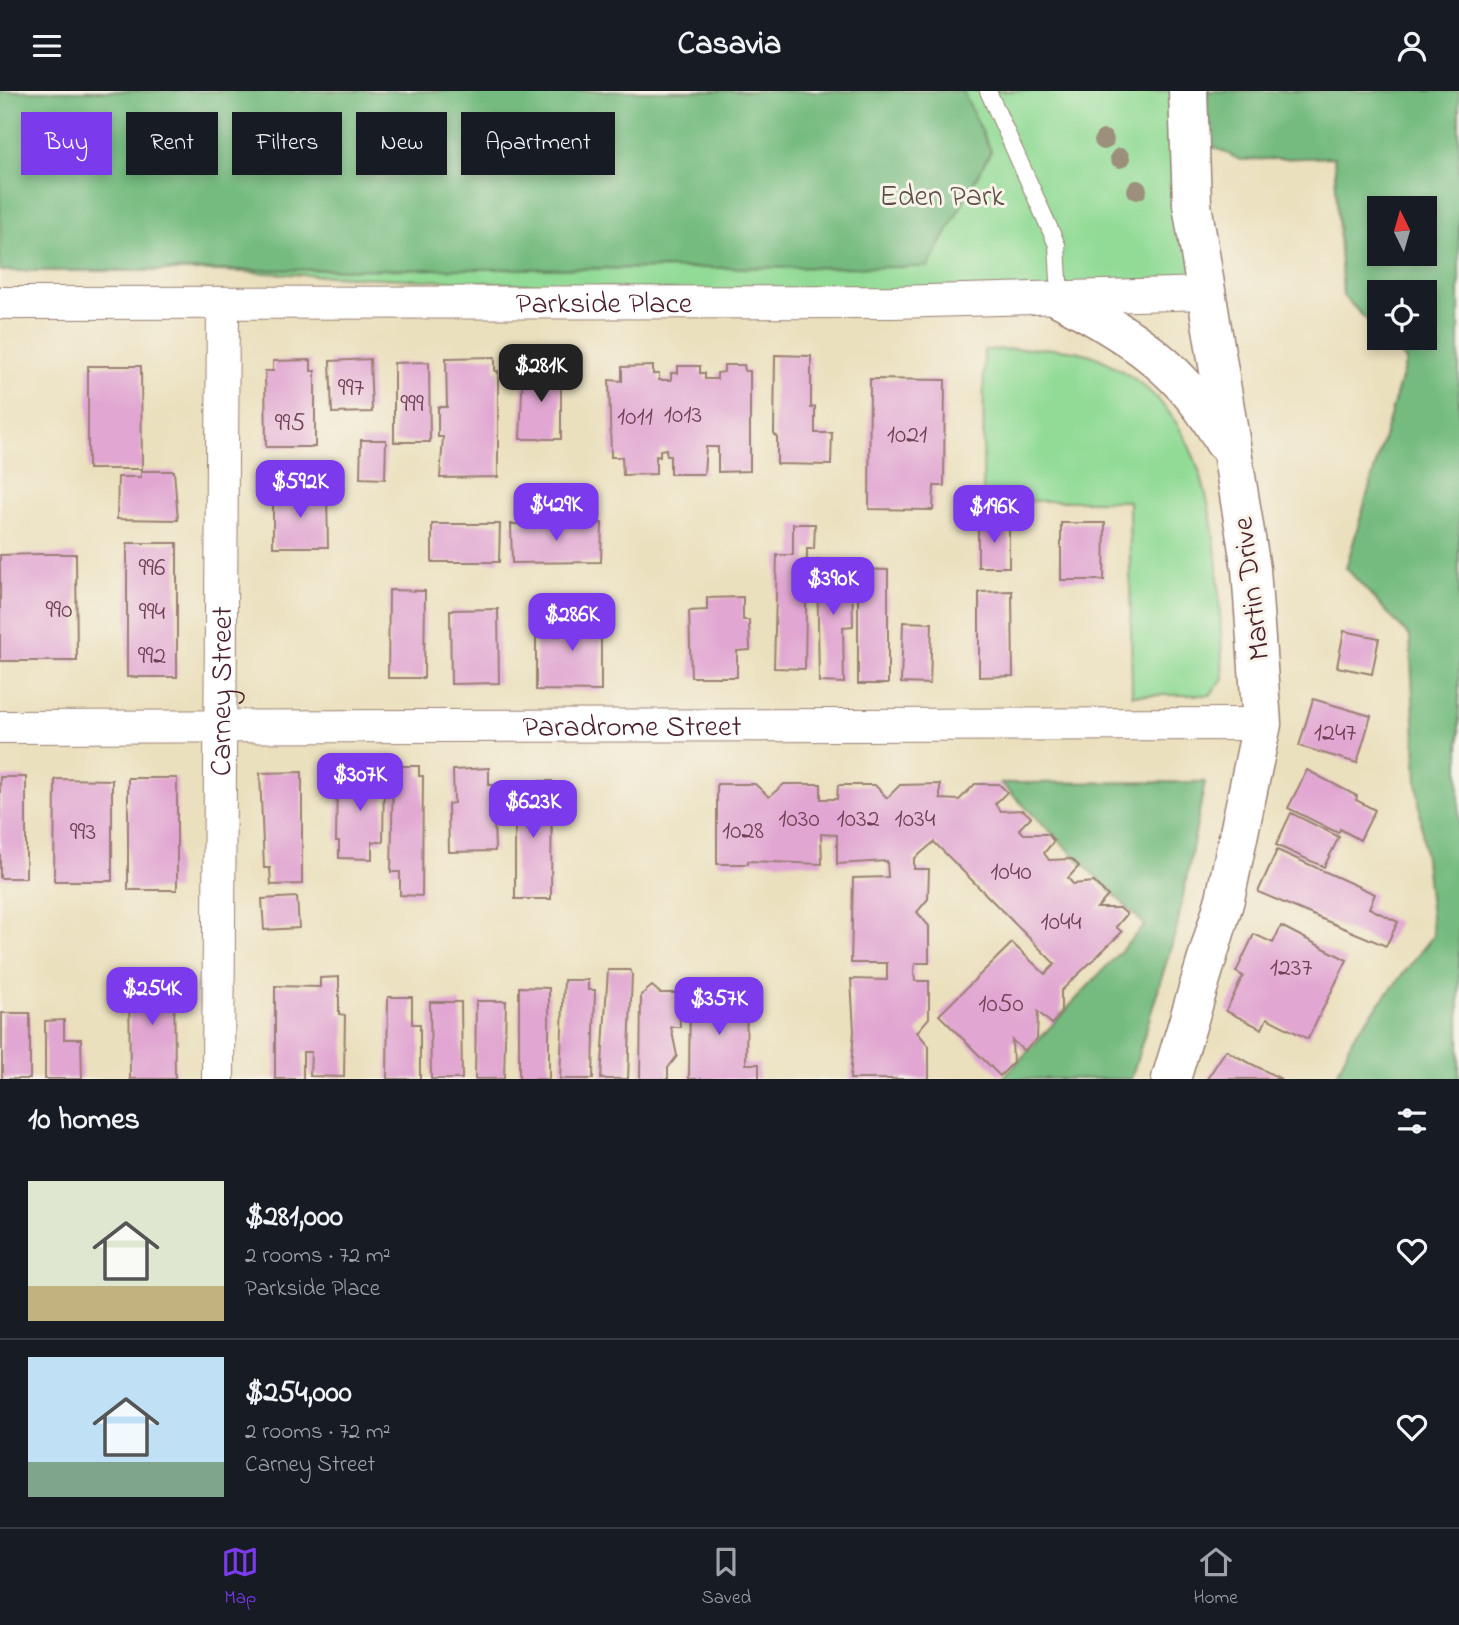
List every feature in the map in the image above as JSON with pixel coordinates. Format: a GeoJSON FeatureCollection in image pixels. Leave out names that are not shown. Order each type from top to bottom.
{"type":"FeatureCollection","features":[{"type":"Feature","properties":{"kind":"street","name":"Martin Drive"},"geometry":{"type":"LineString","coordinates":[[1171,1079],[1225,899],[1262,725],[1255,609],[1192,204],[1188,91]]}},
{"type":"Feature","properties":{"kind":"street","name":"Parkside Place"},"geometry":{"type":"LineString","coordinates":[[0,303],[894,302],[1207,293]]}},
{"type":"Feature","properties":{"kind":"street"},"geometry":{"type":"LineString","coordinates":[[1060,298],[1114,326],[1173,372],[1205,407],[1233,458]]}},
{"type":"Feature","properties":{"kind":"street","name":"Carney Street"},"geometry":{"type":"LineString","coordinates":[[218,1079],[218,727],[223,303]]}},
{"type":"Feature","properties":{"kind":"street","name":"Paradrome Street"},"geometry":{"type":"LineString","coordinates":[[0,727],[1262,725]]}},
{"type":"Feature","properties":{"kind":"lane"},"geometry":{"type":"LineString","coordinates":[[988,91],[1057,245],[1060,298]]}},
{"type":"Feature","properties":{"kind":"green space","name":"Eden Park"},"geometry":{"type":"Polygon","coordinates":[[[0,91],[1201,91],[1207,293],[930,302],[220,271],[0,271],[0,91]]]}},
{"type":"Feature","properties":{"kind":"green space"},"geometry":{"type":"Polygon","coordinates":[[[0,91],[963,91],[991,151],[928,267],[0,271],[0,91]]]}},
{"type":"Feature","properties":{"kind":"green space"},"geometry":{"type":"Polygon","coordinates":[[[1208,91],[1459,91],[1459,1079],[1335,1079],[1353,1037],[1433,936],[1417,782],[1410,637],[1346,568],[1406,361],[1395,350],[1437,350],[1437,280],[1367,280],[1367,320],[1343,296],[1334,157],[1240,160],[1202,141],[1208,91]]]}},
{"type":"Feature","properties":{"kind":"green space"},"geometry":{"type":"Polygon","coordinates":[[[1053,349],[1098,358],[1133,378],[1163,405],[1185,438],[1200,475],[1216,556],[1223,679],[1210,695],[1132,695],[1129,501],[983,501],[984,350],[1053,349]]]}},
{"type":"Feature","properties":{"kind":"green space"},"geometry":{"type":"Polygon","coordinates":[[[1205,782],[1177,927],[1131,1079],[1002,1079],[1145,925],[1001,783],[1205,782]]]}},
{"type":"Feature","properties":{"kind":"building"},"geometry":{"type":"Polygon","coordinates":[[[775,355],[811,356],[811,408],[815,407],[815,433],[832,433],[831,465],[777,464],[777,436],[774,435],[775,355]]]}},
{"type":"Feature","properties":{"kind":"building"},"geometry":{"type":"Polygon","coordinates":[[[495,357],[495,371],[498,371],[498,477],[440,478],[443,437],[438,437],[438,407],[447,407],[446,358],[495,357]]]}},
{"type":"Feature","properties":{"kind":"building"},"geometry":{"type":"Polygon","coordinates":[[[370,359],[372,412],[332,413],[330,361],[370,359]]]}},
{"type":"Feature","properties":{"kind":"building"},"geometry":{"type":"Polygon","coordinates":[[[311,360],[311,371],[315,371],[315,447],[266,447],[265,371],[273,371],[273,361],[311,360]]]}},
{"type":"Feature","properties":{"kind":"building"},"geometry":{"type":"Polygon","coordinates":[[[429,362],[430,442],[394,442],[394,363],[429,362]]]}},
{"type":"Feature","properties":{"kind":"building"},"geometry":{"type":"Polygon","coordinates":[[[724,365],[744,365],[745,371],[750,371],[750,471],[718,472],[718,447],[706,447],[704,474],[670,474],[670,456],[667,456],[666,449],[660,450],[660,457],[656,456],[656,474],[623,475],[622,457],[611,457],[609,380],[622,381],[622,367],[653,366],[653,374],[659,374],[659,380],[671,380],[671,373],[678,373],[678,366],[700,366],[700,373],[705,373],[705,379],[717,379],[717,373],[724,372],[724,365]]]}},
{"type":"Feature","properties":{"kind":"building"},"geometry":{"type":"Polygon","coordinates":[[[88,366],[141,366],[142,469],[88,469],[88,366]]]}},
{"type":"Feature","properties":{"kind":"building"},"geometry":{"type":"Polygon","coordinates":[[[561,367],[561,439],[520,439],[523,368],[561,367]]]}},
{"type":"Feature","properties":{"kind":"building"},"geometry":{"type":"Polygon","coordinates":[[[870,379],[945,380],[944,486],[934,486],[933,510],[869,509],[870,379]]]}},
{"type":"Feature","properties":{"kind":"building"},"geometry":{"type":"Polygon","coordinates":[[[361,440],[386,440],[385,479],[360,478],[361,440]]]}},
{"type":"Feature","properties":{"kind":"building"},"geometry":{"type":"Polygon","coordinates":[[[141,471],[174,471],[178,520],[117,519],[118,477],[141,477],[141,471]]]}},
{"type":"Feature","properties":{"kind":"building"},"geometry":{"type":"Polygon","coordinates":[[[273,493],[327,493],[328,547],[273,547],[273,493]]]}},
{"type":"Feature","properties":{"kind":"building"},"geometry":{"type":"Polygon","coordinates":[[[978,522],[1009,522],[1009,567],[978,567],[978,522]]]}},
{"type":"Feature","properties":{"kind":"building"},"geometry":{"type":"Polygon","coordinates":[[[602,523],[601,562],[512,563],[511,524],[602,523]]]}},
{"type":"Feature","properties":{"kind":"building"},"geometry":{"type":"Polygon","coordinates":[[[1061,523],[1105,523],[1104,580],[1061,580],[1061,523]]]}},
{"type":"Feature","properties":{"kind":"building"},"geometry":{"type":"Polygon","coordinates":[[[432,524],[500,524],[499,562],[432,562],[432,524]]]}},
{"type":"Feature","properties":{"kind":"building"},"geometry":{"type":"Polygon","coordinates":[[[793,524],[815,524],[814,549],[807,549],[805,669],[774,668],[777,555],[793,555],[793,524]]]}},
{"type":"Feature","properties":{"kind":"building"},"geometry":{"type":"Polygon","coordinates":[[[127,543],[177,543],[177,677],[127,677],[127,543]]]}},
{"type":"Feature","properties":{"kind":"building"},"geometry":{"type":"Polygon","coordinates":[[[76,554],[77,661],[0,661],[0,555],[76,554]]]}},
{"type":"Feature","properties":{"kind":"building"},"geometry":{"type":"Polygon","coordinates":[[[817,560],[845,560],[846,573],[852,573],[853,626],[843,627],[844,683],[819,682],[817,560]]]}},
{"type":"Feature","properties":{"kind":"building"},"geometry":{"type":"Polygon","coordinates":[[[858,569],[888,570],[888,684],[858,684],[858,569]]]}},
{"type":"Feature","properties":{"kind":"building"},"geometry":{"type":"Polygon","coordinates":[[[389,590],[425,591],[424,678],[388,678],[389,590]]]}},
{"type":"Feature","properties":{"kind":"building"},"geometry":{"type":"Polygon","coordinates":[[[1012,591],[1013,676],[979,677],[979,592],[1012,591]]]}},
{"type":"Feature","properties":{"kind":"building"},"geometry":{"type":"Polygon","coordinates":[[[743,597],[743,620],[749,620],[750,650],[737,651],[737,677],[691,677],[689,611],[707,610],[707,598],[743,597]]]}},
{"type":"Feature","properties":{"kind":"building"},"geometry":{"type":"Polygon","coordinates":[[[561,607],[601,607],[601,691],[536,690],[536,635],[561,636],[561,607]]]}},
{"type":"Feature","properties":{"kind":"building"},"geometry":{"type":"Polygon","coordinates":[[[498,609],[499,683],[451,684],[450,610],[498,609]]]}},
{"type":"Feature","properties":{"kind":"building"},"geometry":{"type":"Polygon","coordinates":[[[903,622],[932,623],[930,684],[901,683],[903,622]]]}},
{"type":"Feature","properties":{"kind":"building"},"geometry":{"type":"Polygon","coordinates":[[[1344,631],[1379,638],[1372,674],[1337,667],[1344,631]]]}},
{"type":"Feature","properties":{"kind":"building"},"geometry":{"type":"Polygon","coordinates":[[[1313,699],[1371,716],[1357,763],[1299,746],[1313,699]]]}},
{"type":"Feature","properties":{"kind":"building"},"geometry":{"type":"Polygon","coordinates":[[[398,766],[419,766],[419,776],[423,776],[422,896],[400,895],[400,872],[391,872],[393,776],[398,776],[398,766]]]}},
{"type":"Feature","properties":{"kind":"building"},"geometry":{"type":"Polygon","coordinates":[[[348,767],[376,768],[375,781],[384,781],[383,842],[372,842],[372,859],[339,858],[339,841],[336,841],[337,782],[347,782],[348,767]]]}},
{"type":"Feature","properties":{"kind":"building"},"geometry":{"type":"Polygon","coordinates":[[[489,768],[489,785],[493,785],[495,851],[449,852],[448,804],[454,803],[453,770],[489,768]]]}},
{"type":"Feature","properties":{"kind":"building"},"geometry":{"type":"Polygon","coordinates":[[[1307,770],[1357,796],[1356,800],[1375,810],[1360,840],[1340,829],[1338,833],[1288,808],[1307,770]]]}},
{"type":"Feature","properties":{"kind":"building"},"geometry":{"type":"Polygon","coordinates":[[[302,772],[302,884],[271,885],[270,868],[264,868],[260,773],[302,772]]]}},
{"type":"Feature","properties":{"kind":"building"},"geometry":{"type":"Polygon","coordinates":[[[0,777],[26,777],[26,878],[0,878],[0,777]]]}},
{"type":"Feature","properties":{"kind":"building"},"geometry":{"type":"Polygon","coordinates":[[[128,778],[177,778],[177,890],[128,890],[128,778]]]}},
{"type":"Feature","properties":{"kind":"building"},"geometry":{"type":"Polygon","coordinates":[[[55,779],[112,780],[112,881],[54,881],[55,779]]]}},
{"type":"Feature","properties":{"kind":"building"},"geometry":{"type":"Polygon","coordinates":[[[515,781],[552,781],[551,899],[515,899],[515,781]]]}},
{"type":"Feature","properties":{"kind":"building"},"geometry":{"type":"Polygon","coordinates":[[[717,784],[755,784],[769,797],[784,784],[821,784],[821,799],[837,799],[838,785],[875,785],[887,798],[900,785],[940,784],[940,799],[959,800],[975,784],[999,784],[1007,792],[995,804],[1001,811],[1023,810],[1031,817],[1019,829],[1024,834],[1048,834],[1054,841],[1044,853],[1049,860],[1072,859],[1079,866],[1068,878],[1073,884],[1094,882],[1108,896],[1097,908],[1120,908],[1127,914],[1116,927],[1122,932],[1061,991],[1061,1014],[1052,1024],[1038,1012],[1037,1039],[1024,1051],[1012,1040],[1013,1063],[1000,1076],[939,1015],[1012,943],[1045,974],[1055,964],[934,842],[914,859],[914,869],[929,869],[928,899],[917,912],[929,926],[929,963],[915,963],[914,972],[915,981],[929,981],[929,1018],[917,1032],[929,1046],[929,1079],[850,1079],[854,1031],[851,979],[887,980],[887,963],[851,963],[853,878],[888,877],[887,861],[837,864],[837,835],[821,834],[822,864],[748,861],[748,864],[717,864],[717,784]]]}},
{"type":"Feature","properties":{"kind":"building"},"geometry":{"type":"Polygon","coordinates":[[[1291,813],[1339,837],[1324,867],[1276,845],[1291,813]]]}},
{"type":"Feature","properties":{"kind":"building"},"geometry":{"type":"Polygon","coordinates":[[[1277,850],[1375,894],[1369,908],[1398,922],[1386,946],[1258,892],[1277,850]]]}},
{"type":"Feature","properties":{"kind":"building"},"geometry":{"type":"Polygon","coordinates":[[[297,897],[299,928],[264,930],[262,899],[297,897]]]}},
{"type":"Feature","properties":{"kind":"building"},"geometry":{"type":"Polygon","coordinates":[[[1281,926],[1347,960],[1308,1039],[1267,1018],[1262,1029],[1226,1011],[1243,976],[1236,972],[1254,934],[1273,943],[1281,926]]]}},
{"type":"Feature","properties":{"kind":"building"},"geometry":{"type":"Polygon","coordinates":[[[608,970],[630,970],[632,974],[628,1079],[601,1079],[608,970]]]}},
{"type":"Feature","properties":{"kind":"building"},"geometry":{"type":"Polygon","coordinates":[[[129,976],[174,976],[175,1079],[130,1079],[129,976]]]}},
{"type":"Feature","properties":{"kind":"building"},"geometry":{"type":"Polygon","coordinates":[[[339,977],[339,1014],[345,1015],[344,1077],[310,1076],[311,1052],[303,1052],[303,1079],[275,1079],[275,986],[320,987],[320,978],[339,977]]]}},
{"type":"Feature","properties":{"kind":"building"},"geometry":{"type":"Polygon","coordinates":[[[564,980],[588,980],[588,990],[595,990],[593,1079],[560,1079],[564,980]]]}},
{"type":"Feature","properties":{"kind":"building"},"geometry":{"type":"Polygon","coordinates":[[[652,986],[660,993],[679,993],[680,1027],[671,1027],[677,1056],[668,1068],[668,1079],[640,1079],[641,995],[652,986]]]}},
{"type":"Feature","properties":{"kind":"building"},"geometry":{"type":"Polygon","coordinates":[[[519,987],[549,988],[549,1079],[519,1079],[519,987]]]}},
{"type":"Feature","properties":{"kind":"building"},"geometry":{"type":"Polygon","coordinates":[[[690,992],[747,992],[746,1064],[759,1064],[759,1079],[689,1079],[690,992]]]}},
{"type":"Feature","properties":{"kind":"building"},"geometry":{"type":"Polygon","coordinates":[[[388,997],[412,997],[412,1024],[420,1024],[420,1079],[387,1079],[388,997]]]}},
{"type":"Feature","properties":{"kind":"building"},"geometry":{"type":"Polygon","coordinates":[[[476,1001],[506,1001],[504,1079],[475,1079],[476,1001]]]}},
{"type":"Feature","properties":{"kind":"building"},"geometry":{"type":"Polygon","coordinates":[[[430,1002],[461,1002],[462,1079],[431,1079],[430,1002]]]}},
{"type":"Feature","properties":{"kind":"building"},"geometry":{"type":"Polygon","coordinates":[[[2,1013],[30,1013],[30,1079],[2,1079],[2,1013]]]}},
{"type":"Feature","properties":{"kind":"building"},"geometry":{"type":"Polygon","coordinates":[[[64,1020],[64,1039],[81,1039],[82,1079],[45,1079],[45,1021],[64,1020]]]}},
{"type":"Feature","properties":{"kind":"building"},"geometry":{"type":"Polygon","coordinates":[[[1226,1050],[1236,1056],[1281,1079],[1207,1079],[1226,1050]]]}}]}
